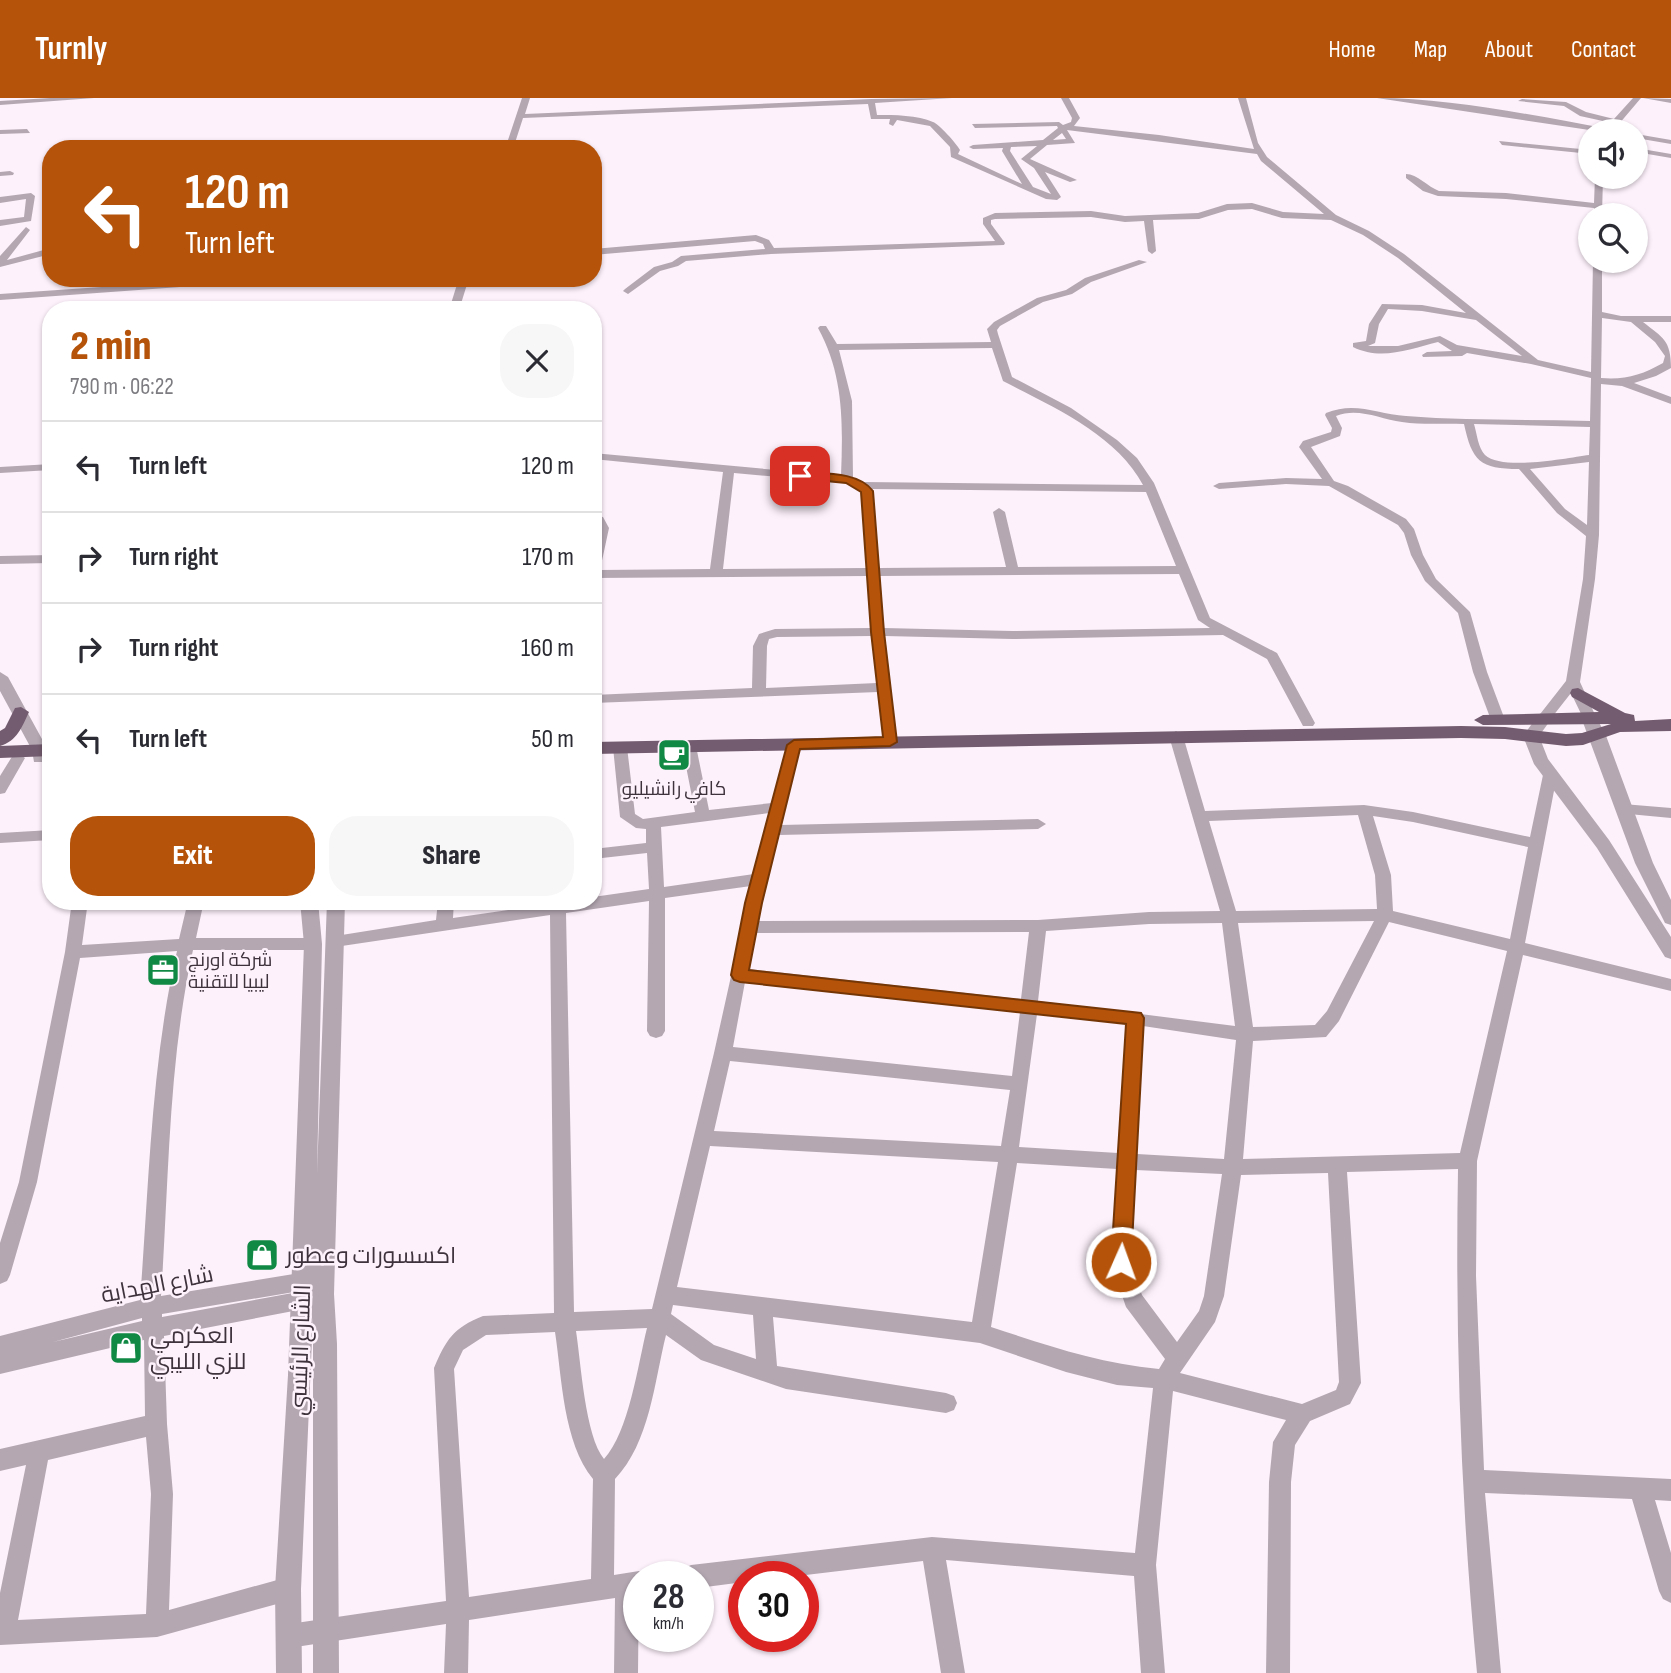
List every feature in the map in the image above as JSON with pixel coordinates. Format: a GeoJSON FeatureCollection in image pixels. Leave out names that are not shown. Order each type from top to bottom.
{"type":"FeatureCollection","features":[{"type":"Feature","properties":{"kind":"highway"},"geometry":{"type":"LineString","coordinates":[[1575,687],[1625,719]]}},
{"type":"Feature","properties":{"kind":"highway"},"geometry":{"type":"LineString","coordinates":[[0,740],[12,731],[21,712]]}},
{"type":"Feature","properties":{"kind":"highway"},"geometry":{"type":"LineString","coordinates":[[602,748],[794,745],[889,736],[1308,723],[1544,718],[1593,725],[1669,725]]}},
{"type":"Feature","properties":{"kind":"highway"},"geometry":{"type":"LineString","coordinates":[[602,735],[1176,736],[1461,732],[1566,740],[1583,739],[1593,725],[1625,719],[1669,725]]}},
{"type":"Feature","properties":{"kind":"highway"},"geometry":{"type":"LineString","coordinates":[[0,752],[42,754]]}},
{"type":"Feature","properties":{"kind":"highway"},"geometry":{"type":"LineString","coordinates":[[9,758],[42,754]]}},
{"type":"Feature","properties":{"kind":"street"},"geometry":{"type":"LineString","coordinates":[[0,103],[90,98]]}},
{"type":"Feature","properties":{"kind":"street"},"geometry":{"type":"LineString","coordinates":[[512,140],[526,98]]}},
{"type":"Feature","properties":{"kind":"street"},"geometry":{"type":"LineString","coordinates":[[520,116],[948,98]]}},
{"type":"Feature","properties":{"kind":"street"},"geometry":{"type":"LineString","coordinates":[[1065,98],[1076,118],[1074,123],[1063,127],[1025,159],[1073,180]]}},
{"type":"Feature","properties":{"kind":"street"},"geometry":{"type":"LineString","coordinates":[[1241,98],[1258,152],[1270,165],[1333,217],[1366,233],[1401,256],[1535,362]]}},
{"type":"Feature","properties":{"kind":"street"},"geometry":{"type":"LineString","coordinates":[[1381,98],[1578,126]]}},
{"type":"Feature","properties":{"kind":"street"},"geometry":{"type":"LineString","coordinates":[[1619,119],[1637,98]]}},
{"type":"Feature","properties":{"kind":"street"},"geometry":{"type":"LineString","coordinates":[[1647,98],[1671,101]]}},
{"type":"Feature","properties":{"kind":"street"},"geometry":{"type":"LineString","coordinates":[[871,101],[874,117],[933,124],[942,137],[953,143],[956,150],[954,155],[977,163],[1007,182],[1038,196],[1057,197],[1037,166]]}},
{"type":"Feature","properties":{"kind":"street"},"geometry":{"type":"LineString","coordinates":[[1522,101],[1566,104],[1583,114],[1604,119]]}},
{"type":"Feature","properties":{"kind":"street"},"geometry":{"type":"LineString","coordinates":[[975,125],[1059,124],[1063,127],[1159,137],[1258,152]]}},
{"type":"Feature","properties":{"kind":"street"},"geometry":{"type":"LineString","coordinates":[[973,147],[1072,141],[1063,127]]}},
{"type":"Feature","properties":{"kind":"street"},"geometry":{"type":"LineString","coordinates":[[0,132],[27,131]]}},
{"type":"Feature","properties":{"kind":"street"},"geometry":{"type":"LineString","coordinates":[[1138,142],[1159,137]]}},
{"type":"Feature","properties":{"kind":"street"},"geometry":{"type":"LineString","coordinates":[[1648,138],[1671,142]]}},
{"type":"Feature","properties":{"kind":"street"},"geometry":{"type":"LineString","coordinates":[[1502,143],[1578,151]]}},
{"type":"Feature","properties":{"kind":"street"},"geometry":{"type":"LineString","coordinates":[[1007,145],[1006,151],[1016,162],[1031,191]]}},
{"type":"Feature","properties":{"kind":"street"},"geometry":{"type":"LineString","coordinates":[[1648,151],[1671,156]]}},
{"type":"Feature","properties":{"kind":"street"},"geometry":{"type":"LineString","coordinates":[[1409,176],[1426,189],[1438,193],[1506,195],[1578,208]]}},
{"type":"Feature","properties":{"kind":"street"},"geometry":{"type":"LineString","coordinates":[[0,200],[31,196],[28,219],[0,223]]}},
{"type":"Feature","properties":{"kind":"street"},"geometry":{"type":"LineString","coordinates":[[628,291],[657,269],[684,258],[771,251],[1001,243],[986,224],[987,218],[995,216],[1091,214],[1110,219],[1148,218],[1199,216],[1227,206],[1252,206],[1282,215],[1333,217]]}},
{"type":"Feature","properties":{"kind":"street"},"geometry":{"type":"LineString","coordinates":[[1148,218],[1152,251]]}},
{"type":"Feature","properties":{"kind":"street"},"geometry":{"type":"LineString","coordinates":[[0,263],[26,230]]}},
{"type":"Feature","properties":{"kind":"street"},"geometry":{"type":"LineString","coordinates":[[602,251],[756,238],[766,242],[771,251]]}},
{"type":"Feature","properties":{"kind":"street"},"geometry":{"type":"LineString","coordinates":[[0,263],[42,253]]}},
{"type":"Feature","properties":{"kind":"street"},"geometry":{"type":"LineString","coordinates":[[1142,262],[1088,280],[1069,292],[1040,300],[997,324],[992,329],[1007,379],[1067,410],[1126,451],[1140,469],[1150,489],[1204,620],[1272,656],[1308,723]]}},
{"type":"Feature","properties":{"kind":"street"},"geometry":{"type":"LineString","coordinates":[[1598,273],[1593,535],[1575,687],[1593,725],[1644,863],[1671,918]]}},
{"type":"Feature","properties":{"kind":"street"},"geometry":{"type":"LineString","coordinates":[[0,297],[132,287]]}},
{"type":"Feature","properties":{"kind":"street"},"geometry":{"type":"LineString","coordinates":[[1482,318],[1422,308],[1385,306],[1374,324],[1370,343],[1357,345],[1363,350],[1398,351],[1440,339],[1454,348],[1498,354],[1596,379],[1624,383],[1671,401]]}},
{"type":"Feature","properties":{"kind":"street"},"geometry":{"type":"LineString","coordinates":[[1597,314],[1633,319],[1671,319]]}},
{"type":"Feature","properties":{"kind":"street"},"geometry":{"type":"LineString","coordinates":[[1624,383],[1653,374],[1668,365],[1670,356],[1659,340],[1633,319]]}},
{"type":"Feature","properties":{"kind":"street"},"geometry":{"type":"LineString","coordinates":[[823,328],[835,347],[848,411],[847,480]]}},
{"type":"Feature","properties":{"kind":"street"},"geometry":{"type":"LineString","coordinates":[[835,347],[996,345]]}},
{"type":"Feature","properties":{"kind":"street"},"geometry":{"type":"LineString","coordinates":[[1427,355],[1472,352]]}},
{"type":"Feature","properties":{"kind":"street"},"geometry":{"type":"LineString","coordinates":[[1330,483],[1305,447],[1307,443],[1336,434],[1338,431],[1331,419],[1332,413],[1374,411],[1404,419],[1595,424]]}},
{"type":"Feature","properties":{"kind":"street"},"geometry":{"type":"LineString","coordinates":[[1468,420],[1482,460],[1500,465],[1522,466],[1594,458]]}},
{"type":"Feature","properties":{"kind":"street"},"geometry":{"type":"LineString","coordinates":[[602,457],[847,480],[863,485],[1150,489]]}},
{"type":"Feature","properties":{"kind":"street"},"geometry":{"type":"LineString","coordinates":[[1522,466],[1569,519],[1593,535]]}},
{"type":"Feature","properties":{"kind":"street"},"geometry":{"type":"LineString","coordinates":[[0,470],[42,468]]}},
{"type":"Feature","properties":{"kind":"street"},"geometry":{"type":"LineString","coordinates":[[716,573],[729,469]]}},
{"type":"Feature","properties":{"kind":"street"},"geometry":{"type":"LineString","coordinates":[[1219,486],[1286,481],[1330,483],[1345,488],[1390,514],[1410,532],[1417,555],[1431,581],[1464,612],[1480,672],[1498,720]]}},
{"type":"Feature","properties":{"kind":"street"},"geometry":{"type":"LineString","coordinates":[[863,485],[867,491],[889,736]]}},
{"type":"Feature","properties":{"kind":"street"},"geometry":{"type":"LineString","coordinates":[[999,512],[1013,571]]}},
{"type":"Feature","properties":{"kind":"street"},"geometry":{"type":"LineString","coordinates":[[0,560],[42,559]]}},
{"type":"Feature","properties":{"kind":"street"},"geometry":{"type":"LineString","coordinates":[[602,574],[1183,570]]}},
{"type":"Feature","properties":{"kind":"street"},"geometry":{"type":"LineString","coordinates":[[759,692],[760,646],[764,637],[775,634],[1224,632]]}},
{"type":"Feature","properties":{"kind":"street"},"geometry":{"type":"LineString","coordinates":[[0,677],[42,749]]}},
{"type":"Feature","properties":{"kind":"street"},"geometry":{"type":"LineString","coordinates":[[602,699],[884,687]]}},
{"type":"Feature","properties":{"kind":"street"},"geometry":{"type":"LineString","coordinates":[[1575,687],[1544,718],[1531,736],[1535,751],[1603,844],[1671,952]]}},
{"type":"Feature","properties":{"kind":"street"},"geometry":{"type":"LineString","coordinates":[[1153,1673],[1145,1565],[1164,1379],[1208,1315],[1214,1296],[1233,1167],[1245,1034],[1229,916],[1176,736]]}},
{"type":"Feature","properties":{"kind":"street"},"geometry":{"type":"LineString","coordinates":[[604,1475],[620,1458],[632,1433],[723,1054],[759,879],[794,745]]}},
{"type":"Feature","properties":{"kind":"street"},"geometry":{"type":"LineString","coordinates":[[689,746],[703,817]]}},
{"type":"Feature","properties":{"kind":"street"},"geometry":{"type":"LineString","coordinates":[[620,747],[628,817],[641,824],[778,807]]}},
{"type":"Feature","properties":{"kind":"street"},"geometry":{"type":"LineString","coordinates":[[0,789],[9,758]]}},
{"type":"Feature","properties":{"kind":"street"},"geometry":{"type":"LineString","coordinates":[[1489,1673],[1474,1481],[1466,1276],[1468,1161],[1516,948],[1550,775]]}},
{"type":"Feature","properties":{"kind":"street"},"geometry":{"type":"LineString","coordinates":[[1623,808],[1671,813]]}},
{"type":"Feature","properties":{"kind":"street"},"geometry":{"type":"LineString","coordinates":[[1200,816],[1364,810],[1422,819],[1537,844]]}},
{"type":"Feature","properties":{"kind":"street"},"geometry":{"type":"LineString","coordinates":[[740,975],[1135,1018],[1245,1034],[1320,1032],[1326,1027],[1385,915],[1383,875],[1364,810]]}},
{"type":"Feature","properties":{"kind":"street"},"geometry":{"type":"LineString","coordinates":[[653,822],[657,894],[656,1031]]}},
{"type":"Feature","properties":{"kind":"street"},"geometry":{"type":"LineString","coordinates":[[772,830],[1038,824]]}},
{"type":"Feature","properties":{"kind":"street"},"geometry":{"type":"LineString","coordinates":[[0,838],[42,836]]}},
{"type":"Feature","properties":{"kind":"street"},"geometry":{"type":"LineString","coordinates":[[602,854],[655,847]]}},
{"type":"Feature","properties":{"kind":"street"},"geometry":{"type":"LineString","coordinates":[[602,901],[759,879]]}},
{"type":"Feature","properties":{"kind":"street"},"geometry":{"type":"LineString","coordinates":[[0,1275],[28,1182],[79,910]]}},
{"type":"Feature","properties":{"kind":"street"},"geometry":{"type":"LineString","coordinates":[[157,1626],[162,1494],[152,1317],[169,1046],[176,990],[195,910]]}},
{"type":"Feature","properties":{"kind":"street","name":"الشارع الرئيسي"},"geometry":{"type":"LineString","coordinates":[[312,910],[324,943]]}},
{"type":"Feature","properties":{"kind":"street","name":"الشارع الرئيسي"},"geometry":{"type":"LineString","coordinates":[[289,1673],[288,1589],[313,1289],[324,943],[333,910]]}},
{"type":"Feature","properties":{"kind":"street"},"geometry":{"type":"LineString","coordinates":[[444,926],[445,910]]}},
{"type":"Feature","properties":{"kind":"street"},"geometry":{"type":"LineString","coordinates":[[73,951],[189,944],[324,943],[536,910]]}},
{"type":"Feature","properties":{"kind":"street"},"geometry":{"type":"LineString","coordinates":[[559,910],[564,1322],[581,1431],[589,1457],[604,1475],[602,1589]]}},
{"type":"Feature","properties":{"kind":"street"},"geometry":{"type":"LineString","coordinates":[[748,927],[1038,926],[1110,919],[1385,915],[1671,985]]}},
{"type":"Feature","properties":{"kind":"street"},"geometry":{"type":"LineString","coordinates":[[980,1332],[1020,1084],[1038,926]]}},
{"type":"Feature","properties":{"kind":"street"},"geometry":{"type":"LineString","coordinates":[[1135,1018],[1121,1262],[1133,1300],[1178,1359]]}},
{"type":"Feature","properties":{"kind":"street"},"geometry":{"type":"LineString","coordinates":[[723,1054],[1020,1084]]}},
{"type":"Feature","properties":{"kind":"street"},"geometry":{"type":"LineString","coordinates":[[703,1138],[1233,1167],[1468,1161]]}},
{"type":"Feature","properties":{"kind":"street"},"geometry":{"type":"LineString","coordinates":[[1278,1673],[1280,1482],[1284,1442],[1302,1414],[1343,1397],[1350,1383],[1337,1164]]}},
{"type":"Feature","properties":{"kind":"street","name":"الشارع الرئيسي"},"geometry":{"type":"LineString","coordinates":[[313,1289],[326,1344],[326,1673]]}},
{"type":"Feature","properties":{"kind":"street","name":"شارع الهداية"},"geometry":{"type":"LineString","coordinates":[[0,1346],[313,1289]]}},
{"type":"Feature","properties":{"kind":"street"},"geometry":{"type":"LineString","coordinates":[[664,1296],[980,1332],[1066,1362],[1117,1376],[1164,1379],[1302,1414]]}},
{"type":"Feature","properties":{"kind":"street"},"geometry":{"type":"LineString","coordinates":[[762,1306],[767,1373]]}},
{"type":"Feature","properties":{"kind":"street","name":"شارع الهداية"},"geometry":{"type":"LineString","coordinates":[[0,1364],[152,1317]]}},
{"type":"Feature","properties":{"kind":"street"},"geometry":{"type":"LineString","coordinates":[[456,1673],[458,1610],[444,1368],[456,1343],[483,1326],[659,1318],[709,1353],[786,1379],[946,1403]]}},
{"type":"Feature","properties":{"kind":"street"},"geometry":{"type":"LineString","coordinates":[[0,1460],[156,1424]]}},
{"type":"Feature","properties":{"kind":"street"},"geometry":{"type":"LineString","coordinates":[[39,1452],[2,1633],[157,1626],[288,1589]]}},
{"type":"Feature","properties":{"kind":"street"},"geometry":{"type":"LineString","coordinates":[[1474,1481],[1671,1490]]}},
{"type":"Feature","properties":{"kind":"street"},"geometry":{"type":"LineString","coordinates":[[1640,1489],[1671,1591]]}},
{"type":"Feature","properties":{"kind":"street"},"geometry":{"type":"LineString","coordinates":[[714,1574],[932,1548],[1145,1565]]}},
{"type":"Feature","properties":{"kind":"street"},"geometry":{"type":"LineString","coordinates":[[932,1548],[953,1673]]}},
{"type":"Feature","properties":{"kind":"street"},"geometry":{"type":"LineString","coordinates":[[289,1636],[623,1586]]}},
{"type":"Feature","properties":{"kind":"street"},"geometry":{"type":"LineString","coordinates":[[626,1673],[628,1652]]}},
{"type":"Feature","properties":{"kind":"place","name":"كافي رانشيليو"},"geometry":{"type":"Point","coordinates":[674,755]}},
{"type":"Feature","properties":{"kind":"place","name":"شركة اورنج ليبيا للتقنية"},"geometry":{"type":"Point","coordinates":[163,970]}},
{"type":"Feature","properties":{"kind":"place","name":"اكسسورات وعطور"},"geometry":{"type":"Point","coordinates":[262,1255]}},
{"type":"Feature","properties":{"kind":"place","name":"العكرمي للزي الليبي"},"geometry":{"type":"Point","coordinates":[126,1348]}},
{"type":"Feature","properties":{"kind":"route"},"geometry":{"type":"LineString","coordinates":[[800,476],[847,480],[863,485],[867,491],[890,742],[794,745],[748,927],[740,975],[1135,1018],[1121,1262]]}}]}
